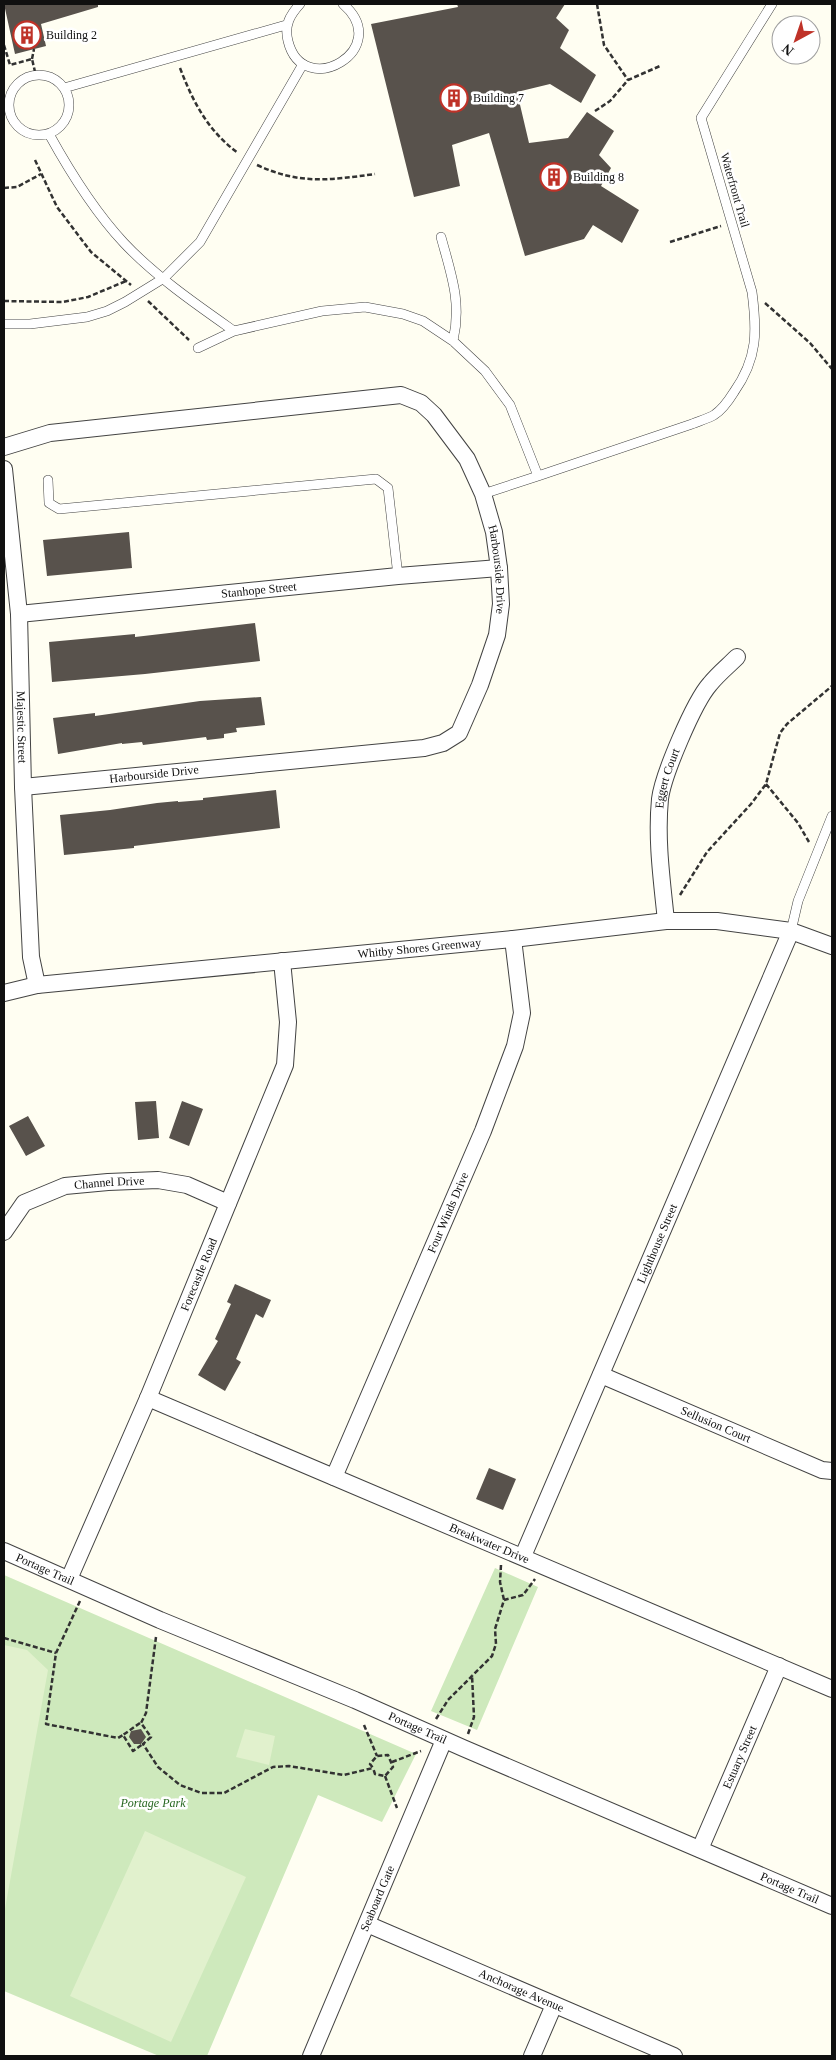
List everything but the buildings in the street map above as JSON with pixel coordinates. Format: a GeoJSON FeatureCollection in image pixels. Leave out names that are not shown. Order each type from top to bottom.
{"type":"FeatureCollection","features":[{"type":"Feature","properties":{"kind":"street","name":"Harbourside Drive"},"geometry":{"type":"LineString","coordinates":[[4,446],[69,431],[401,395],[421,403],[434,414],[467,458],[483,494],[494,532],[499,568],[501,604],[496,635],[480,685],[458,733],[444,743],[424,748],[23,787]]}},
{"type":"Feature","properties":{"kind":"street","name":"Majestic Street"},"geometry":{"type":"LineString","coordinates":[[4,469],[18,614],[23,787],[32,957],[36,985]]}},
{"type":"Feature","properties":{"kind":"street","name":"Stanhope Street"},"geometry":{"type":"LineString","coordinates":[[18,614],[398,576],[499,568]]}},
{"type":"Feature","properties":{"kind":"street","name":"Eggert Court"},"geometry":{"type":"LineString","coordinates":[[666,921],[659,855],[661,797],[670,765],[694,711],[709,684],[737,657]]}},
{"type":"Feature","properties":{"kind":"street","name":"Whitby Shores Greenway"},"geometry":{"type":"LineString","coordinates":[[4,993],[36,985],[514,939],[666,921],[717,921],[791,931],[832,946]]}},
{"type":"Feature","properties":{"kind":"street","name":"Lighthouse Street"},"geometry":{"type":"LineString","coordinates":[[523,1556],[791,931]]}},
{"type":"Feature","properties":{"kind":"street","name":"Four Winds Drive"},"geometry":{"type":"LineString","coordinates":[[334,1477],[483,1131],[515,1046],[522,1013],[514,939]]}},
{"type":"Feature","properties":{"kind":"street","name":"Forecastle Road"},"geometry":{"type":"LineString","coordinates":[[69,1579],[148,1398],[285,1065],[288,1022],[282,961]]}},
{"type":"Feature","properties":{"kind":"street","name":"Channel Drive"},"geometry":{"type":"LineString","coordinates":[[4,1232],[24,1203],[65,1186],[158,1180],[187,1186],[228,1203]]}},
{"type":"Feature","properties":{"kind":"street","name":"Sellusion Court"},"geometry":{"type":"LineString","coordinates":[[601,1375],[822,1470],[832,1471]]}},
{"type":"Feature","properties":{"kind":"street","name":"Breakwater Drive"},"geometry":{"type":"LineString","coordinates":[[148,1398],[832,1689]]}},
{"type":"Feature","properties":{"kind":"street","name":"Portage Trail"},"geometry":{"type":"LineString","coordinates":[[4,1551],[160,1620],[355,1700],[832,1906]]}},
{"type":"Feature","properties":{"kind":"street","name":"Estuary Street"},"geometry":{"type":"LineString","coordinates":[[700,1849],[779,1666]]}},
{"type":"Feature","properties":{"kind":"street","name":"Seaboard Gate"},"geometry":{"type":"LineString","coordinates":[[310,2056],[444,1740]]}},
{"type":"Feature","properties":{"kind":"street","name":"Anchorage Avenue"},"geometry":{"type":"LineString","coordinates":[[367,1924],[674,2056]]}},
{"type":"Feature","properties":{"kind":"street"},"geometry":{"type":"LineString","coordinates":[[532,2056],[554,2005]]}},
{"type":"Feature","properties":{"kind":"lane"},"geometry":{"type":"LineString","coordinates":[[300,4],[291,14],[286,25],[289,47],[303,64],[322,69],[334,67],[343,62],[352,54],[357,43],[358,30],[353,16],[343,4]]}},
{"type":"Feature","properties":{"kind":"lane","name":"Waterfront Trail"},"geometry":{"type":"LineString","coordinates":[[483,494],[692,424],[714,414],[729,400],[744,377],[751,363],[756,319],[752,292],[701,118],[772,4]]}},
{"type":"Feature","properties":{"kind":"lane"},"geometry":{"type":"LineString","coordinates":[[64,88],[286,25]]}},
{"type":"Feature","properties":{"kind":"lane"},"geometry":{"type":"LineString","coordinates":[[4,324],[30,324],[87,318],[107,311],[164,278],[200,242],[303,64]]}},
{"type":"Feature","properties":{"kind":"lane"},"geometry":{"type":"LineString","coordinates":[[36,76],[46,76],[64,88],[68,111],[65,121],[58,129],[49,134],[36,136],[26,133],[14,123],[10,113],[9,100],[12,90],[19,82],[36,76]]}},
{"type":"Feature","properties":{"kind":"lane"},"geometry":{"type":"LineString","coordinates":[[49,134],[65,163],[98,212],[125,244],[199,306],[234,331]]}},
{"type":"Feature","properties":{"kind":"lane"},"geometry":{"type":"LineString","coordinates":[[442,237],[457,296],[457,325],[453,341]]}},
{"type":"Feature","properties":{"kind":"lane"},"geometry":{"type":"LineString","coordinates":[[198,348],[234,331],[322,311],[366,307],[403,314],[423,321],[453,341],[485,371],[510,405],[538,476]]}},
{"type":"Feature","properties":{"kind":"lane"},"geometry":{"type":"LineString","coordinates":[[48,480],[50,503],[59,509],[376,479],[388,488],[398,576]]}},
{"type":"Feature","properties":{"kind":"lane"},"geometry":{"type":"LineString","coordinates":[[791,931],[798,900],[832,816]]}},
{"type":"Feature","properties":{"kind":"path"},"geometry":{"type":"LineString","coordinates":[[597,4],[604,45],[628,80]]}},
{"type":"Feature","properties":{"kind":"path"},"geometry":{"type":"LineString","coordinates":[[4,45],[10,65],[32,59]]}},
{"type":"Feature","properties":{"kind":"path"},"geometry":{"type":"LineString","coordinates":[[34,49],[32,59],[36,76]]}},
{"type":"Feature","properties":{"kind":"path"},"geometry":{"type":"LineString","coordinates":[[595,111],[610,101],[628,80],[660,66]]}},
{"type":"Feature","properties":{"kind":"path"},"geometry":{"type":"LineString","coordinates":[[35,160],[57,208],[91,252],[140,293],[198,348]]}},
{"type":"Feature","properties":{"kind":"path"},"geometry":{"type":"LineString","coordinates":[[4,188],[17,187],[41,174]]}},
{"type":"Feature","properties":{"kind":"path"},"geometry":{"type":"LineString","coordinates":[[670,242],[731,223]]}},
{"type":"Feature","properties":{"kind":"path"},"geometry":{"type":"LineString","coordinates":[[4,301],[63,302],[88,297],[126,281]]}},
{"type":"Feature","properties":{"kind":"path"},"geometry":{"type":"LineString","coordinates":[[752,292],[810,343],[832,368]]}},
{"type":"Feature","properties":{"kind":"path"},"geometry":{"type":"LineString","coordinates":[[680,895],[707,852],[751,804],[766,784],[780,733],[787,724],[832,686]]}},
{"type":"Feature","properties":{"kind":"path"},"geometry":{"type":"LineString","coordinates":[[766,784],[798,823],[811,846],[814,858]]}},
{"type":"Feature","properties":{"kind":"path"},"geometry":{"type":"LineString","coordinates":[[434,1723],[448,1700],[492,1656],[496,1644],[495,1629],[504,1600],[500,1582],[500,1567],[503,1560]]}},
{"type":"Feature","properties":{"kind":"path"},"geometry":{"type":"LineString","coordinates":[[504,1600],[523,1595],[534,1582],[537,1575]]}},
{"type":"Feature","properties":{"kind":"path"},"geometry":{"type":"LineString","coordinates":[[83,1596],[56,1653],[46,1724],[118,1738],[140,1723],[146,1713],[156,1638]]}},
{"type":"Feature","properties":{"kind":"path"},"geometry":{"type":"LineString","coordinates":[[4,1638],[56,1653]]}},
{"type":"Feature","properties":{"kind":"path"},"geometry":{"type":"LineString","coordinates":[[467,1738],[474,1717],[472,1675]]}},
{"type":"Feature","properties":{"kind":"path"},"geometry":{"type":"LineString","coordinates":[[123,1735],[133,1751],[143,1744],[151,1737],[140,1723]]}},
{"type":"Feature","properties":{"kind":"path"},"geometry":{"type":"LineString","coordinates":[[364,1725],[377,1756]]}},
{"type":"Feature","properties":{"kind":"path"},"geometry":{"type":"LineString","coordinates":[[143,1744],[158,1767],[180,1785],[201,1793],[224,1793],[273,1766],[289,1766],[344,1775],[373,1768]]}},
{"type":"Feature","properties":{"kind":"path"},"geometry":{"type":"LineString","coordinates":[[392,1763],[421,1751]]}},
{"type":"Feature","properties":{"kind":"path"},"geometry":{"type":"LineString","coordinates":[[388,1755],[392,1763],[393,1767],[385,1776],[375,1774],[370,1764],[377,1756],[388,1755]]}},
{"type":"Feature","properties":{"kind":"path"},"geometry":{"type":"LineString","coordinates":[[385,1776],[397,1808]]}},
{"type":"Feature","properties":{"kind":"green space"},"geometry":{"type":"Polygon","coordinates":[[[495,1568],[538,1587],[477,1730],[431,1711],[495,1568]]]}},
{"type":"Feature","properties":{"kind":"green space","name":"Portage Park"},"geometry":{"type":"Polygon","coordinates":[[[4,1575],[416,1754],[382,1822],[318,1795],[207,2056],[159,2056],[4,1991],[4,1575]]]}},
{"type":"Feature","properties":{"kind":"green space"},"geometry":{"type":"Polygon","coordinates":[[[4,1645],[27,1650],[48,1670],[5,1909],[4,1645]]]}},
{"type":"Feature","properties":{"kind":"green space"},"geometry":{"type":"Polygon","coordinates":[[[245,1729],[275,1736],[269,1765],[236,1757],[245,1729]]]}},
{"type":"Feature","properties":{"kind":"green space"},"geometry":{"type":"Polygon","coordinates":[[[145,1831],[246,1877],[171,2042],[70,1996],[145,1831]]]}},
{"type":"Feature","properties":{"kind":"place","name":"Building 2"},"geometry":{"type":"Point","coordinates":[27,35]}},
{"type":"Feature","properties":{"kind":"place","name":"Building 7"},"geometry":{"type":"Point","coordinates":[454,98]}},
{"type":"Feature","properties":{"kind":"place","name":"Building 8"},"geometry":{"type":"Point","coordinates":[554,177]}}]}
